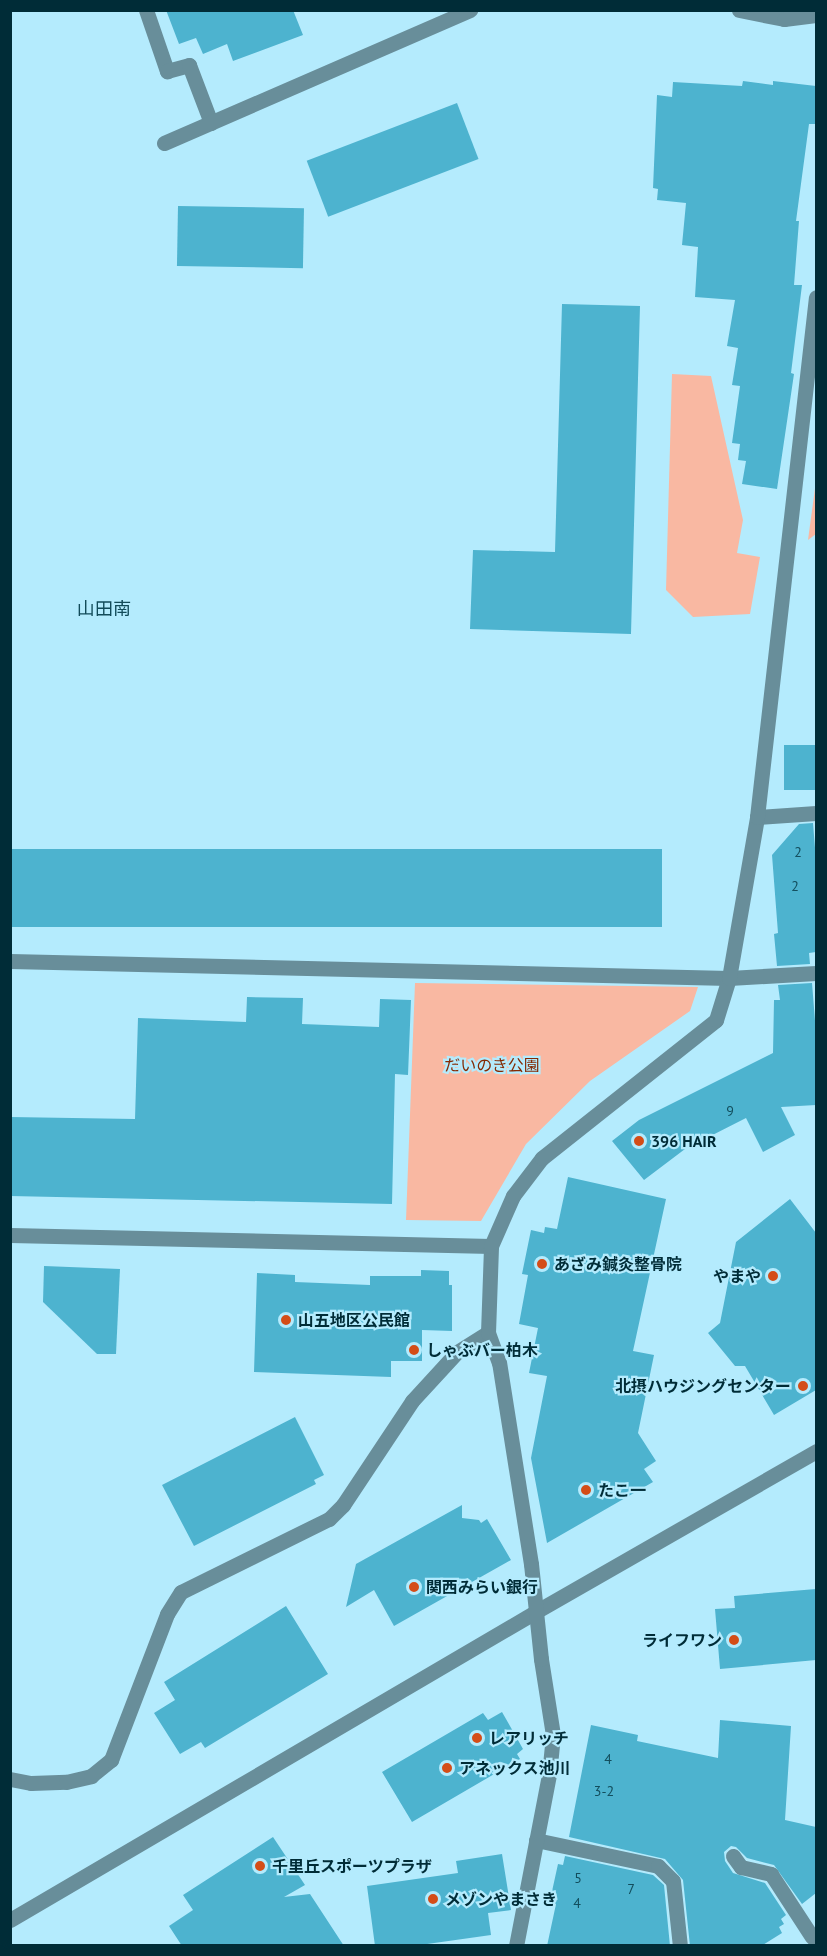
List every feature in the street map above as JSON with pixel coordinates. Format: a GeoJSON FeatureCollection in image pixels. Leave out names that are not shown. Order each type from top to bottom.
{"type":"FeatureCollection","features":[{"type":"Feature","properties":{"kind":"street"},"geometry":{"type":"LineString","coordinates":[[146,10],[167,72],[189,65],[211,123]]}},
{"type":"Feature","properties":{"kind":"street"},"geometry":{"type":"LineString","coordinates":[[164,143],[471,10]]}},
{"type":"Feature","properties":{"kind":"street"},"geometry":{"type":"LineString","coordinates":[[739,10],[784,19],[816,15]]}},
{"type":"Feature","properties":{"kind":"street"},"geometry":{"type":"LineString","coordinates":[[516,1946],[549,1775],[553,1735],[537,1611],[499,1363],[488,1333],[490,1246],[513,1196],[542,1158],[716,1020],[729,978],[757,817],[816,297]]}},
{"type":"Feature","properties":{"kind":"street"},"geometry":{"type":"LineString","coordinates":[[757,817],[816,813]]}},
{"type":"Feature","properties":{"kind":"street"},"geometry":{"type":"LineString","coordinates":[[10,961],[729,978],[816,973]]}},
{"type":"Feature","properties":{"kind":"street"},"geometry":{"type":"LineString","coordinates":[[10,1235],[490,1246]]}},
{"type":"Feature","properties":{"kind":"street"},"geometry":{"type":"LineString","coordinates":[[10,1779],[31,1783],[66,1782],[91,1776],[111,1760],[167,1614],[181,1592],[329,1519],[343,1505],[412,1401],[457,1352],[488,1333]]}},
{"type":"Feature","properties":{"kind":"street"},"geometry":{"type":"LineString","coordinates":[[10,1920],[537,1611],[816,1451]]}},
{"type":"Feature","properties":{"kind":"street"},"geometry":{"type":"LineString","coordinates":[[536,1840],[658,1866],[673,1881],[680,1946]]}},
{"type":"Feature","properties":{"kind":"street"},"geometry":{"type":"LineString","coordinates":[[733,1856],[741,1867],[771,1874],[809,1939]]}},
{"type":"Feature","properties":{"kind":"green space"},"geometry":{"type":"Polygon","coordinates":[[[672,374],[711,376],[743,520],[737,553],[760,557],[750,614],[693,617],[666,590],[672,374]]]}},
{"type":"Feature","properties":{"kind":"green space"},"geometry":{"type":"Polygon","coordinates":[[[816,481],[816,534],[808,540],[816,481]]]}},
{"type":"Feature","properties":{"kind":"green space","name":"だいのき公園"},"geometry":{"type":"Polygon","coordinates":[[[415,983],[698,987],[690,1011],[590,1081],[526,1144],[481,1221],[406,1220],[415,983]]]}},
{"type":"Feature","properties":{"kind":"building"},"geometry":{"type":"Polygon","coordinates":[[[166,10],[293,10],[303,35],[233,61],[227,44],[203,54],[196,38],[179,44],[166,10]]]}},
{"type":"Feature","properties":{"kind":"building"},"geometry":{"type":"Polygon","coordinates":[[[743,81],[773,85],[773,81],[816,86],[816,124],[809,124],[796,221],[799,221],[794,285],[802,285],[791,373],[794,374],[777,489],[742,484],[746,461],[738,460],[740,444],[732,443],[740,386],[732,385],[738,348],[727,346],[735,300],[695,297],[698,247],[682,245],[686,203],[657,200],[658,189],[653,188],[657,95],[672,97],[673,82],[742,86],[743,81]]]}},
{"type":"Feature","properties":{"kind":"building"},"geometry":{"type":"Polygon","coordinates":[[[457,103],[479,159],[328,217],[307,161],[457,103]]]}},
{"type":"Feature","properties":{"kind":"building"},"geometry":{"type":"Polygon","coordinates":[[[178,206],[304,208],[303,268],[177,266],[178,206]]]}},
{"type":"Feature","properties":{"kind":"building"},"geometry":{"type":"Polygon","coordinates":[[[562,304],[640,306],[631,634],[470,629],[473,550],[555,552],[562,304]]]}},
{"type":"Feature","properties":{"kind":"building"},"geometry":{"type":"Polygon","coordinates":[[[784,745],[816,745],[816,790],[784,790],[784,745]]]}},
{"type":"Feature","properties":{"kind":"building"},"geometry":{"type":"Polygon","coordinates":[[[813,823],[816,860],[816,952],[809,953],[810,964],[777,966],[774,934],[778,933],[772,855],[799,824],[813,823]]]}},
{"type":"Feature","properties":{"kind":"building"},"geometry":{"type":"Polygon","coordinates":[[[10,849],[662,849],[662,927],[10,927],[10,849]]]}},
{"type":"Feature","properties":{"kind":"building"},"geometry":{"type":"Polygon","coordinates":[[[812,983],[816,1033],[816,1105],[781,1107],[795,1135],[763,1152],[746,1118],[685,1149],[644,1180],[612,1141],[639,1120],[773,1053],[774,1000],[780,1000],[778,985],[812,983]]]}},
{"type":"Feature","properties":{"kind":"building"},"geometry":{"type":"Polygon","coordinates":[[[247,997],[303,998],[302,1024],[379,1027],[380,999],[411,1000],[408,1075],[395,1074],[392,1204],[10,1196],[10,1117],[135,1119],[138,1018],[246,1022],[247,997]]]}},
{"type":"Feature","properties":{"kind":"building"},"geometry":{"type":"Polygon","coordinates":[[[568,1177],[666,1199],[633,1351],[654,1355],[638,1433],[656,1461],[644,1469],[653,1482],[547,1543],[531,1458],[547,1376],[529,1373],[538,1328],[519,1324],[528,1275],[522,1274],[531,1230],[544,1233],[545,1227],[557,1229],[568,1177]]]}},
{"type":"Feature","properties":{"kind":"building","name":"やまや"},"geometry":{"type":"Polygon","coordinates":[[[790,1199],[816,1233],[816,1390],[774,1415],[745,1366],[735,1366],[708,1333],[720,1323],[736,1242],[790,1199]]]}},
{"type":"Feature","properties":{"kind":"building"},"geometry":{"type":"Polygon","coordinates":[[[44,1266],[120,1269],[116,1354],[97,1354],[43,1302],[44,1266]]]}},
{"type":"Feature","properties":{"kind":"building"},"geometry":{"type":"Polygon","coordinates":[[[421,1270],[449,1271],[449,1285],[452,1285],[452,1331],[422,1330],[422,1361],[391,1361],[391,1377],[254,1372],[257,1273],[295,1275],[295,1282],[370,1285],[370,1276],[421,1276],[421,1270]]]}},
{"type":"Feature","properties":{"kind":"building"},"geometry":{"type":"Polygon","coordinates":[[[295,1417],[324,1475],[314,1480],[316,1484],[194,1546],[162,1485],[295,1417]]]}},
{"type":"Feature","properties":{"kind":"building"},"geometry":{"type":"Polygon","coordinates":[[[462,1505],[462,1518],[479,1520],[481,1523],[487,1519],[511,1560],[394,1626],[374,1590],[346,1607],[356,1564],[462,1505]]]}},
{"type":"Feature","properties":{"kind":"building"},"geometry":{"type":"Polygon","coordinates":[[[816,1589],[816,1660],[720,1669],[715,1609],[735,1608],[734,1596],[816,1589]]]}},
{"type":"Feature","properties":{"kind":"building"},"geometry":{"type":"Polygon","coordinates":[[[286,1606],[328,1674],[205,1748],[201,1742],[180,1754],[154,1713],[175,1700],[164,1682],[286,1606]]]}},
{"type":"Feature","properties":{"kind":"building","name":"アネックス池川"},"geometry":{"type":"Polygon","coordinates":[[[502,1712],[523,1749],[517,1754],[520,1759],[412,1822],[382,1772],[483,1713],[488,1720],[502,1712]]]}},
{"type":"Feature","properties":{"kind":"building"},"geometry":{"type":"Polygon","coordinates":[[[720,1720],[791,1726],[785,1820],[816,1827],[816,1893],[802,1904],[774,1865],[747,1858],[736,1847],[731,1846],[724,1852],[725,1861],[733,1873],[765,1883],[786,1915],[781,1919],[784,1924],[779,1927],[782,1933],[761,1946],[690,1946],[683,1880],[665,1859],[569,1837],[591,1725],[638,1735],[637,1741],[718,1758],[720,1720]]]}},
{"type":"Feature","properties":{"kind":"building","name":"千里丘スポーツプラザ"},"geometry":{"type":"Polygon","coordinates":[[[273,1837],[305,1885],[284,1897],[310,1894],[344,1946],[182,1946],[169,1926],[193,1910],[183,1895],[273,1837]]]}},
{"type":"Feature","properties":{"kind":"building","name":"メゾンやまさき"},"geometry":{"type":"Polygon","coordinates":[[[502,1854],[511,1910],[488,1913],[491,1935],[413,1946],[375,1946],[367,1886],[458,1873],[456,1861],[502,1854]]]}},
{"type":"Feature","properties":{"kind":"building"},"geometry":{"type":"Polygon","coordinates":[[[565,1856],[653,1875],[664,1885],[670,1946],[547,1946],[556,1904],[549,1905],[558,1864],[563,1865],[565,1856]]]}},
{"type":"Feature","properties":{"kind":"place","name":"396 HAIR"},"geometry":{"type":"Point","coordinates":[639,1141]}},
{"type":"Feature","properties":{"kind":"place","name":"あざみ鍼灸整骨院"},"geometry":{"type":"Point","coordinates":[542,1264]}},
{"type":"Feature","properties":{"kind":"place","name":"やまや"},"geometry":{"type":"Point","coordinates":[773,1276]}},
{"type":"Feature","properties":{"kind":"place","name":"山五地区公民館"},"geometry":{"type":"Point","coordinates":[286,1320]}},
{"type":"Feature","properties":{"kind":"place","name":"しゃぶバー柏木"},"geometry":{"type":"Point","coordinates":[414,1350]}},
{"type":"Feature","properties":{"kind":"place","name":"北摂ハウジングセンター"},"geometry":{"type":"Point","coordinates":[803,1386]}},
{"type":"Feature","properties":{"kind":"place","name":"たこ一"},"geometry":{"type":"Point","coordinates":[586,1490]}},
{"type":"Feature","properties":{"kind":"place","name":"関西みらい銀行"},"geometry":{"type":"Point","coordinates":[414,1587]}},
{"type":"Feature","properties":{"kind":"place","name":"ライフワン"},"geometry":{"type":"Point","coordinates":[734,1640]}},
{"type":"Feature","properties":{"kind":"place","name":"レアリッチ"},"geometry":{"type":"Point","coordinates":[477,1738]}},
{"type":"Feature","properties":{"kind":"place","name":"アネックス池川"},"geometry":{"type":"Point","coordinates":[447,1768]}},
{"type":"Feature","properties":{"kind":"place","name":"千里丘スポーツプラザ"},"geometry":{"type":"Point","coordinates":[260,1866]}},
{"type":"Feature","properties":{"kind":"place","name":"メゾンやまさき"},"geometry":{"type":"Point","coordinates":[433,1899]}},
{"type":"Feature","properties":{"kind":"district","name":"山田南"},"geometry":{"type":"Point","coordinates":[104,609]}}]}
